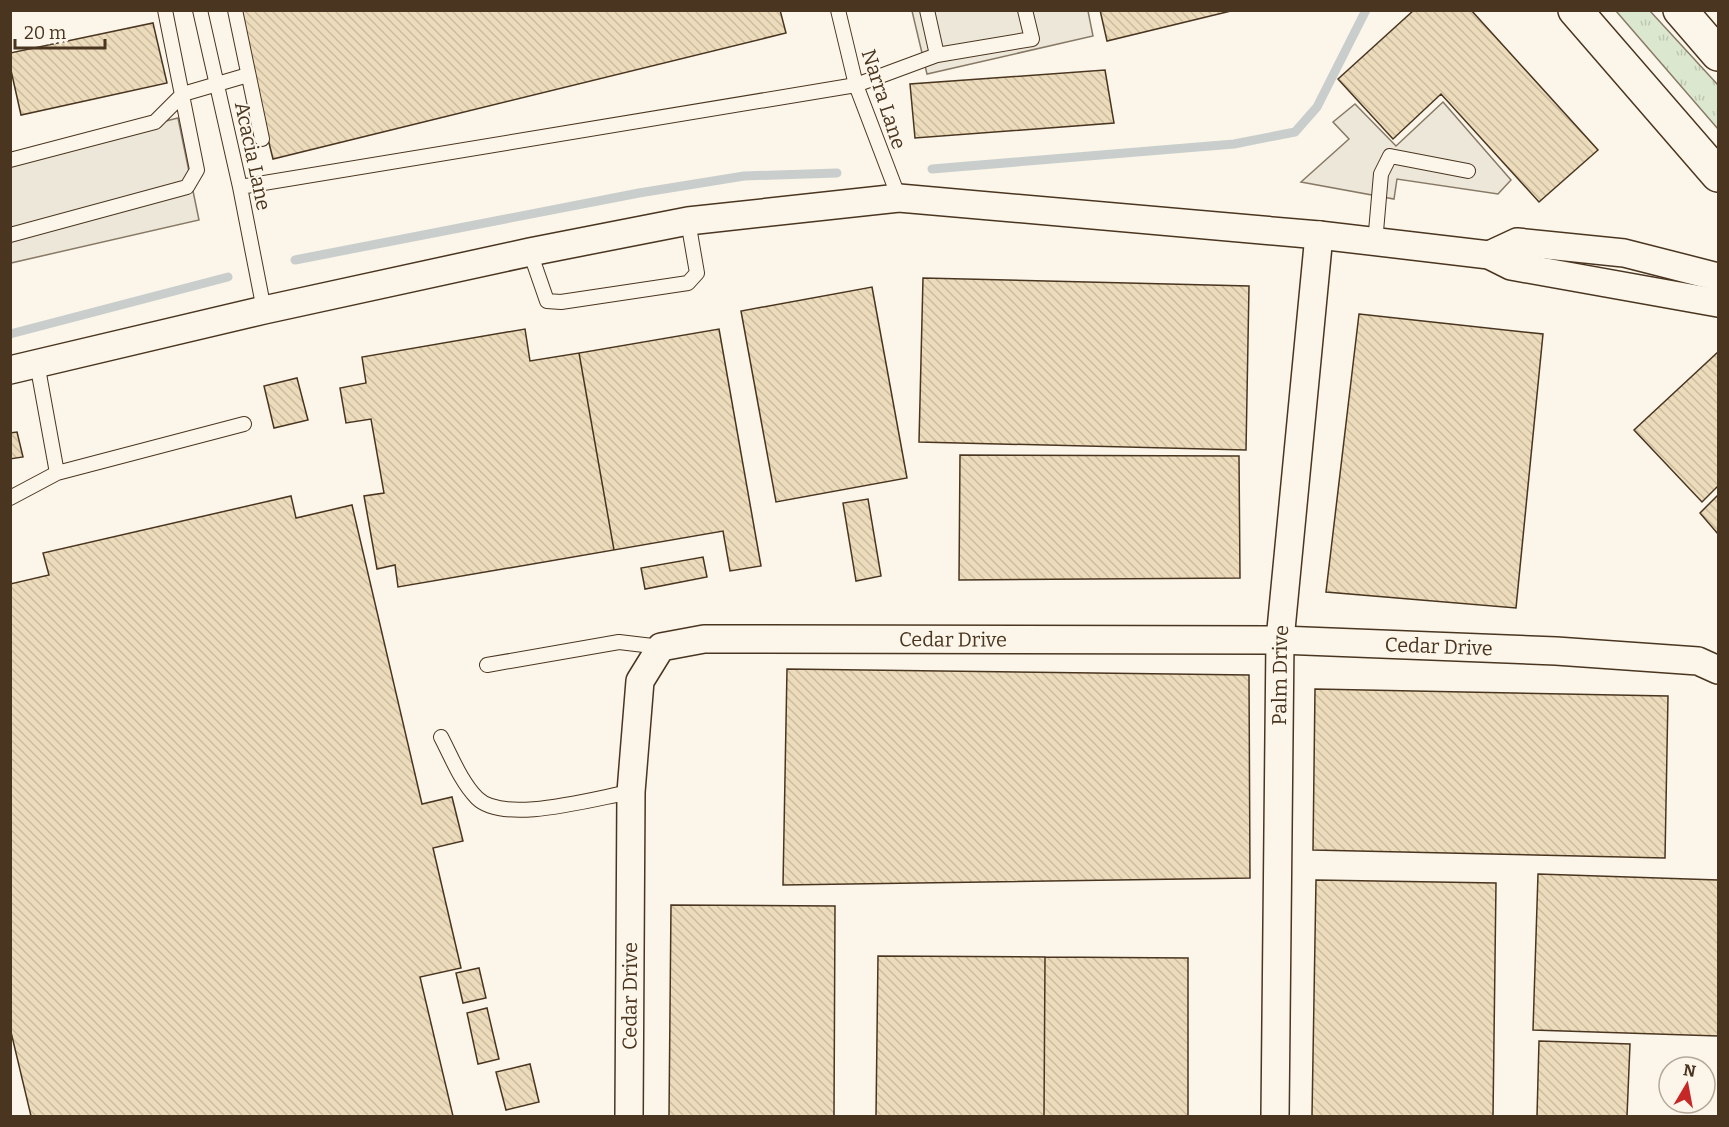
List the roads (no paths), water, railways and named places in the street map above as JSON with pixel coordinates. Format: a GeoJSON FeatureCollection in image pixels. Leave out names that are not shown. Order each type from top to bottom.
{"type":"FeatureCollection","features":[{"type":"Feature","properties":{"kind":"main road"},"geometry":{"type":"LineString","coordinates":[[1575,10],[1719,176]]}},
{"type":"Feature","properties":{"kind":"main road"},"geometry":{"type":"LineString","coordinates":[[1680,10],[1719,54]]}},
{"type":"Feature","properties":{"kind":"street"},"geometry":{"type":"LineString","coordinates":[[10,370],[264,310],[530,252],[688,221],[898,198],[1319,235],[1489,255],[1511,266],[1719,303]]}},
{"type":"Feature","properties":{"kind":"street","name":"Palm Drive"},"geometry":{"type":"LineString","coordinates":[[1275,1116],[1280,640],[1319,235]]}},
{"type":"Feature","properties":{"kind":"street"},"geometry":{"type":"LineString","coordinates":[[1489,255],[1517,242],[1624,253],[1719,277]]}},
{"type":"Feature","properties":{"kind":"street","name":"Cedar Drive"},"geometry":{"type":"LineString","coordinates":[[629,1116],[631,792],[640,681],[661,647],[704,639],[1280,640],[1556,651],[1698,661],[1719,670]]}},
{"type":"Feature","properties":{"kind":"lane"},"geometry":{"type":"LineString","coordinates":[[10,235],[187,187],[197,170],[165,10]]}},
{"type":"Feature","properties":{"kind":"lane","name":"Acacia Lane"},"geometry":{"type":"LineString","coordinates":[[200,10],[240,187],[264,310]]}},
{"type":"Feature","properties":{"kind":"lane"},"geometry":{"type":"LineString","coordinates":[[235,10],[261,139]]}},
{"type":"Feature","properties":{"kind":"lane","name":"Narra Lane"},"geometry":{"type":"LineString","coordinates":[[838,10],[856,85],[898,198]]}},
{"type":"Feature","properties":{"kind":"lane"},"geometry":{"type":"LineString","coordinates":[[927,10],[937,55]]}},
{"type":"Feature","properties":{"kind":"lane"},"geometry":{"type":"LineString","coordinates":[[240,187],[856,85],[937,55],[1032,39],[1025,10]]}},
{"type":"Feature","properties":{"kind":"lane"},"geometry":{"type":"LineString","coordinates":[[11,157],[155,122],[183,94],[217,82],[248,75]]}},
{"type":"Feature","properties":{"kind":"lane"},"geometry":{"type":"LineString","coordinates":[[1375,243],[1381,174],[1390,156],[1468,171]]}},
{"type":"Feature","properties":{"kind":"lane"},"geometry":{"type":"LineString","coordinates":[[530,252],[547,300],[561,302],[688,283],[697,273],[688,221]]}},
{"type":"Feature","properties":{"kind":"lane"},"geometry":{"type":"LineString","coordinates":[[37,363],[57,473]]}},
{"type":"Feature","properties":{"kind":"lane"},"geometry":{"type":"LineString","coordinates":[[10,498],[57,473],[244,424]]}},
{"type":"Feature","properties":{"kind":"lane"},"geometry":{"type":"LineString","coordinates":[[487,665],[619,642],[661,647]]}},
{"type":"Feature","properties":{"kind":"lane"},"geometry":{"type":"LineString","coordinates":[[441,737],[477,798],[495,809],[526,810],[631,792]]}},
{"type":"Feature","properties":{"kind":"waterway"},"geometry":{"type":"LineString","coordinates":[[932,169],[1234,144],[1295,132],[1317,107],[1366,10]]}},
{"type":"Feature","properties":{"kind":"waterway"},"geometry":{"type":"LineString","coordinates":[[295,260],[639,193],[744,176],[837,173]]}},
{"type":"Feature","properties":{"kind":"waterway"},"geometry":{"type":"LineString","coordinates":[[10,334],[228,277]]}}]}
